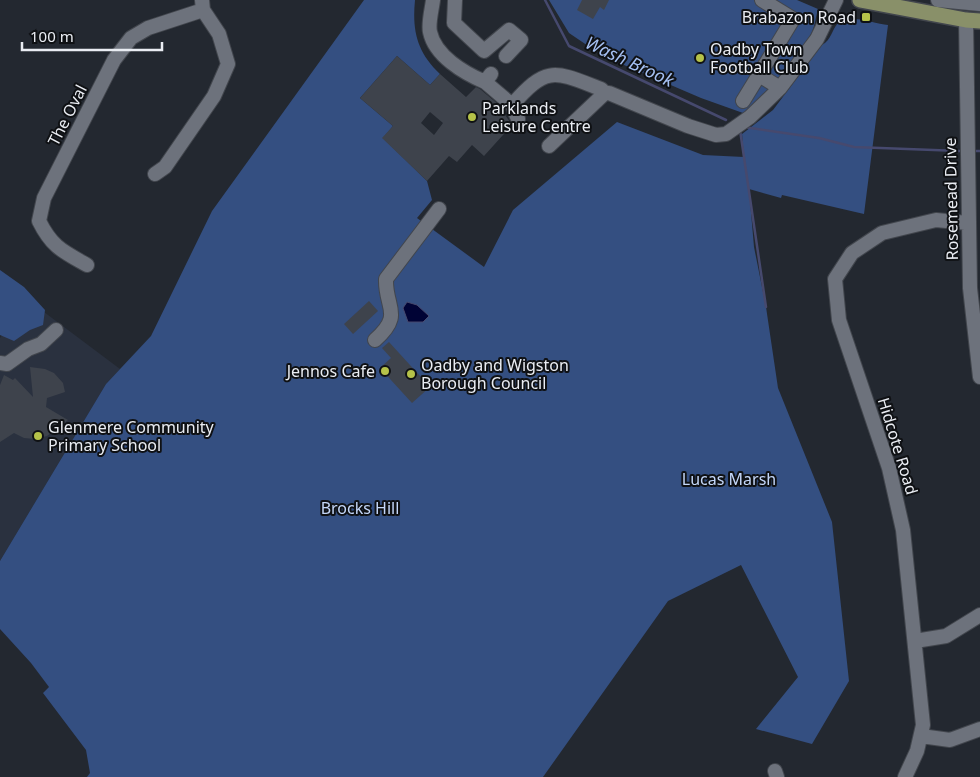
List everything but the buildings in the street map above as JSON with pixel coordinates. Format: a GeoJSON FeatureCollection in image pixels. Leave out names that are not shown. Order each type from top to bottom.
{"type":"FeatureCollection","features":[{"type":"Feature","properties":{"kind":"main road"},"geometry":{"type":"LineString","coordinates":[[868,1],[973,20]]}},
{"type":"Feature","properties":{"kind":"street"},"geometry":{"type":"LineString","coordinates":[[433,0],[430,32],[438,49],[467,75],[488,78],[512,105],[518,119]]}},
{"type":"Feature","properties":{"kind":"street"},"geometry":{"type":"LineString","coordinates":[[455,0],[454,23],[484,51],[510,30],[521,40],[506,56]]}},
{"type":"Feature","properties":{"kind":"street"},"geometry":{"type":"LineString","coordinates":[[743,101],[793,19],[762,0]]}},
{"type":"Feature","properties":{"kind":"street"},"geometry":{"type":"LineString","coordinates":[[512,105],[538,80],[556,74],[601,89],[605,93],[716,135],[726,134],[735,129],[780,88],[817,38],[836,0]]}},
{"type":"Feature","properties":{"kind":"street"},"geometry":{"type":"LineString","coordinates":[[938,0],[980,4]]}},
{"type":"Feature","properties":{"kind":"street","name":"The Oval"},"geometry":{"type":"LineString","coordinates":[[87,265],[62,251],[48,239],[39,221],[44,198],[114,60],[131,38],[148,28],[202,5],[219,34],[228,64],[214,96],[166,166],[154,174]]}},
{"type":"Feature","properties":{"kind":"street","name":"Rosemead Drive"},"geometry":{"type":"LineString","coordinates":[[973,20],[974,203],[968,223],[970,288],[980,377]]}},
{"type":"Feature","properties":{"kind":"street"},"geometry":{"type":"LineString","coordinates":[[759,75],[780,88]]}},
{"type":"Feature","properties":{"kind":"street"},"geometry":{"type":"LineString","coordinates":[[549,146],[605,93]]}},
{"type":"Feature","properties":{"kind":"street"},"geometry":{"type":"LineString","coordinates":[[375,340],[388,329],[392,308],[386,288],[386,279],[439,209]]}},
{"type":"Feature","properties":{"kind":"street","name":"Hidcote Road"},"geometry":{"type":"LineString","coordinates":[[905,777],[921,736],[923,714],[903,530],[889,468],[839,320],[835,279],[852,253],[882,233],[936,220],[968,223]]}},
{"type":"Feature","properties":{"kind":"street"},"geometry":{"type":"LineString","coordinates":[[0,362],[6,364],[28,349],[42,344],[56,330]]}},
{"type":"Feature","properties":{"kind":"street"},"geometry":{"type":"LineString","coordinates":[[915,641],[946,636],[980,615]]}},
{"type":"Feature","properties":{"kind":"street"},"geometry":{"type":"LineString","coordinates":[[921,736],[950,740],[980,729]]}},
{"type":"Feature","properties":{"kind":"shaded area","name":"Glenmere Community Primary School"},"geometry":{"type":"Polygon","coordinates":[[[28,300],[120,369],[106,384],[0,561],[0,338],[28,300]]]}},
{"type":"Feature","properties":{"kind":"shaded area"},"geometry":{"type":"Polygon","coordinates":[[[407,302],[417,305],[429,316],[423,322],[408,322],[403,308],[407,302]]]}},
{"type":"Feature","properties":{"kind":"green space","name":"Brocks Hill"},"geometry":{"type":"Polygon","coordinates":[[[364,0],[415,0],[414,22],[421,49],[432,66],[440,74],[430,85],[397,56],[360,98],[393,126],[383,138],[427,181],[432,200],[417,218],[484,267],[513,210],[617,122],[703,155],[744,157],[742,134],[773,110],[822,45],[828,40],[838,23],[842,20],[854,19],[888,25],[864,214],[782,195],[781,198],[749,189],[754,247],[766,307],[778,388],[832,522],[849,681],[812,744],[756,729],[798,677],[741,565],[668,601],[543,777],[87,777],[90,773],[86,750],[43,693],[49,687],[31,663],[0,629],[0,561],[106,384],[151,336],[212,211],[364,0]]]}},
{"type":"Feature","properties":{"kind":"green space","name":"Oadby Town Football Club"},"geometry":{"type":"Polygon","coordinates":[[[549,0],[797,0],[818,9],[812,32],[800,51],[759,100],[743,113],[701,98],[603,56],[569,33],[549,0]]]}},
{"type":"Feature","properties":{"kind":"green space"},"geometry":{"type":"Polygon","coordinates":[[[0,270],[24,287],[45,310],[43,325],[30,330],[14,341],[0,335],[0,270]]]}},
{"type":"Feature","properties":{"kind":"waterway","name":"Wash Brook"},"geometry":{"type":"LineString","coordinates":[[545,0],[569,46],[726,120]]}},
{"type":"Feature","properties":{"kind":"waterway"},"geometry":{"type":"LineString","coordinates":[[744,127],[819,138],[854,147],[960,151]]}},
{"type":"Feature","properties":{"kind":"waterway","name":"Wash Brook"},"geometry":{"type":"LineString","coordinates":[[740,130],[766,307]]}},
{"type":"Feature","properties":{"kind":"place","name":"Brabazon Road"},"geometry":{"type":"Point","coordinates":[866,17]}},
{"type":"Feature","properties":{"kind":"place","name":"Oadby Town Football Club"},"geometry":{"type":"Point","coordinates":[700,58]}},
{"type":"Feature","properties":{"kind":"place","name":"Parklands Leisure Centre"},"geometry":{"type":"Point","coordinates":[472,117]}},
{"type":"Feature","properties":{"kind":"place","name":"Jennos Cafe"},"geometry":{"type":"Point","coordinates":[385,371]}},
{"type":"Feature","properties":{"kind":"place","name":"Oadby and Wigston Borough Council"},"geometry":{"type":"Point","coordinates":[411,374]}},
{"type":"Feature","properties":{"kind":"place","name":"Glenmere Community Primary School"},"geometry":{"type":"Point","coordinates":[38,436]}},
{"type":"Feature","properties":{"kind":"park label","name":"Lucas Marsh"},"geometry":{"type":"Point","coordinates":[729,479]}}]}
